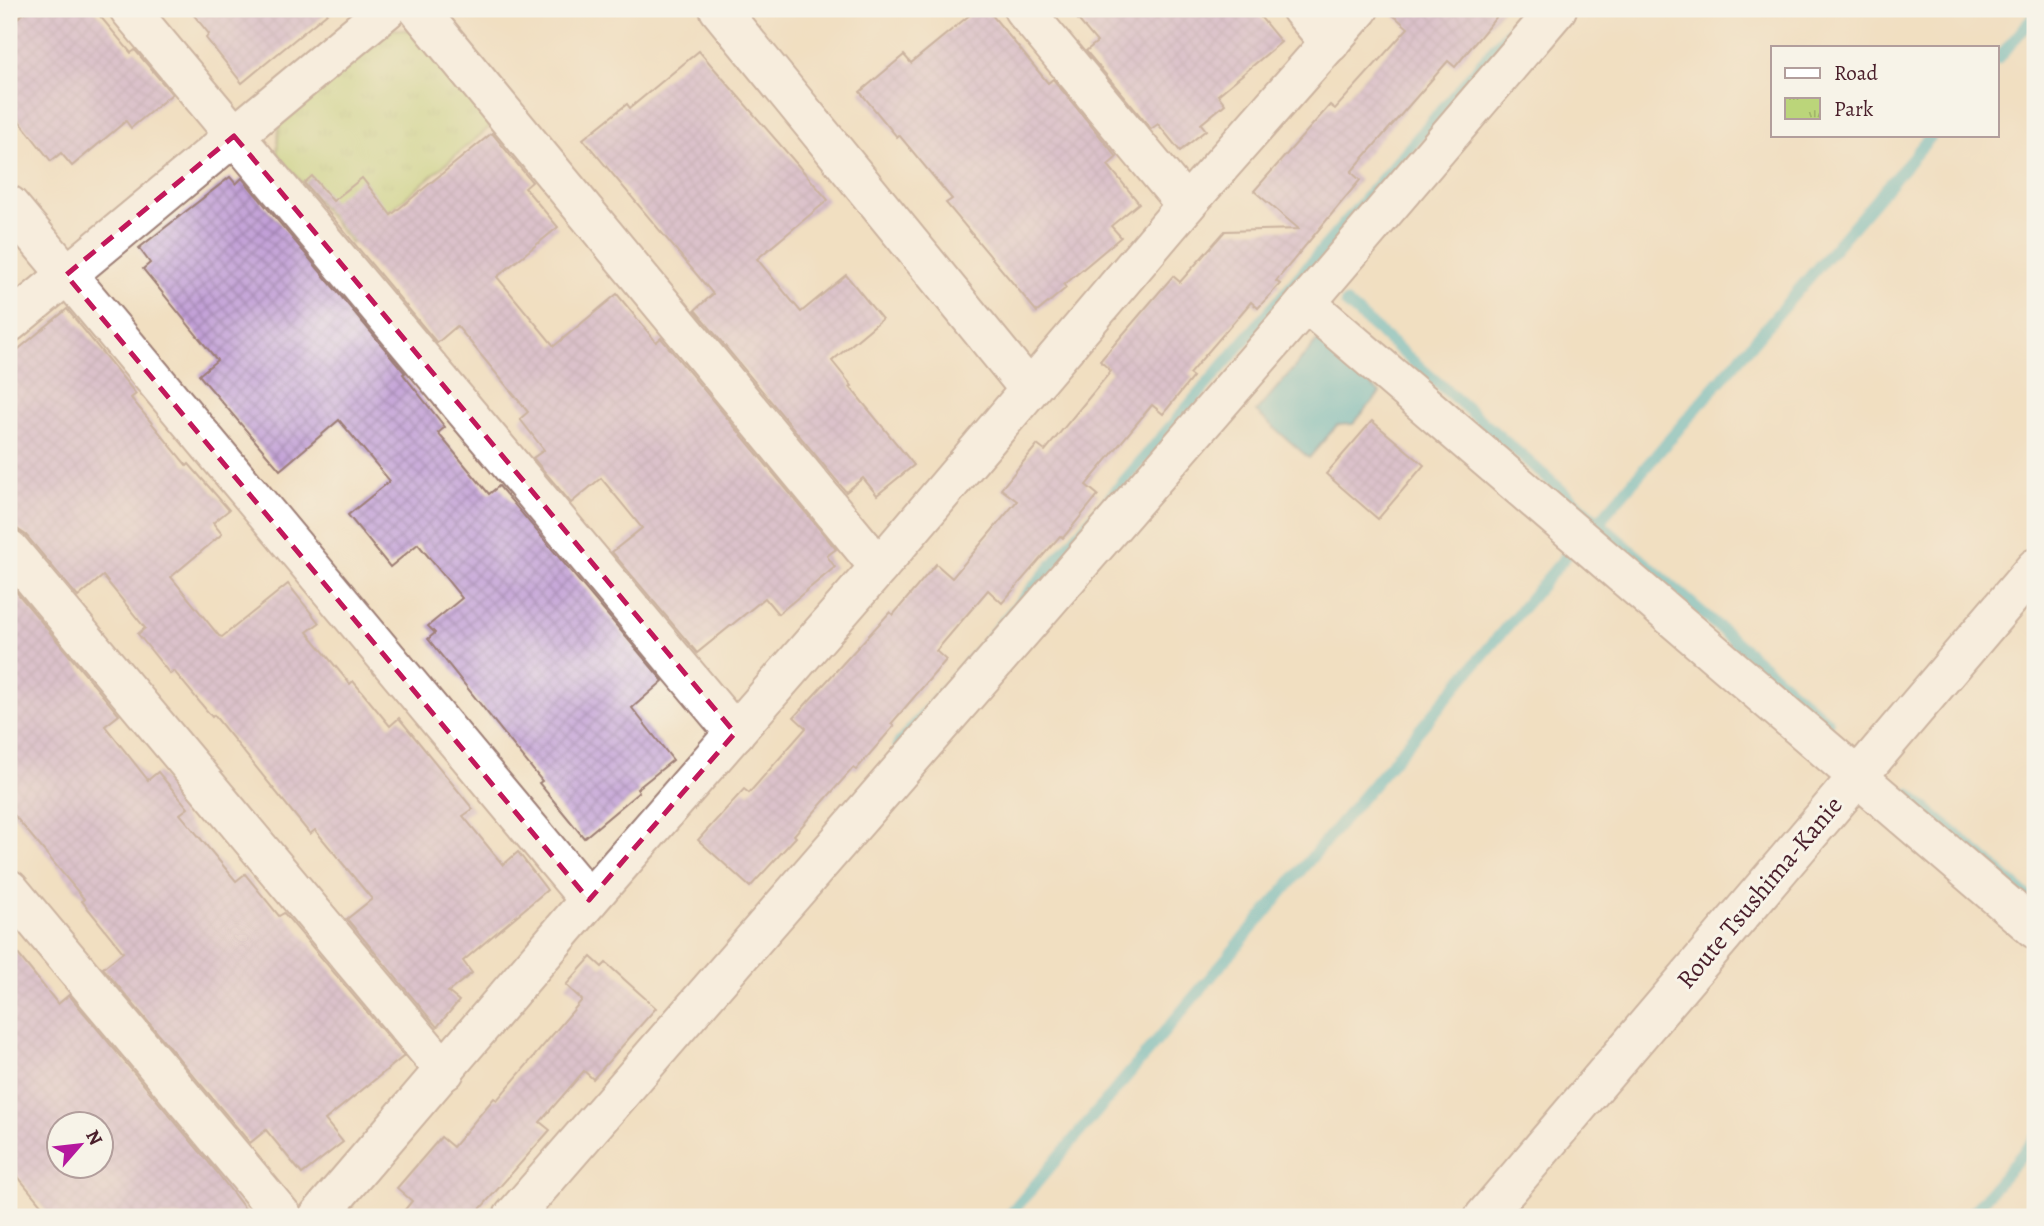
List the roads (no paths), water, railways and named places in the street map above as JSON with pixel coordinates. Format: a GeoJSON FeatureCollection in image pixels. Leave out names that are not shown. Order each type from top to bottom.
{"type":"FeatureCollection","features":[{"type":"Feature","properties":{"kind":"street"},"geometry":{"type":"LineString","coordinates":[[129,9],[735,733]]}},
{"type":"Feature","properties":{"kind":"street"},"geometry":{"type":"LineString","coordinates":[[9,323],[387,9]]}},
{"type":"Feature","properties":{"kind":"street"},"geometry":{"type":"LineString","coordinates":[[418,9],[879,567]]}},
{"type":"Feature","properties":{"kind":"street"},"geometry":{"type":"LineString","coordinates":[[719,9],[1029,389]]}},
{"type":"Feature","properties":{"kind":"street"},"geometry":{"type":"LineString","coordinates":[[1023,9],[1186,205]]}},
{"type":"Feature","properties":{"kind":"street"},"geometry":{"type":"LineString","coordinates":[[1301,9],[1330,43]]}},
{"type":"Feature","properties":{"kind":"street"},"geometry":{"type":"LineString","coordinates":[[318,1217],[879,567],[1186,205],[1359,9]]}},
{"type":"Feature","properties":{"kind":"street"},"geometry":{"type":"LineString","coordinates":[[513,1217],[1306,303],[1557,9]]}},
{"type":"Feature","properties":{"kind":"street"},"geometry":{"type":"LineString","coordinates":[[9,205],[589,900]]}},
{"type":"Feature","properties":{"kind":"street"},"geometry":{"type":"LineString","coordinates":[[1306,303],[2035,929]]}},
{"type":"Feature","properties":{"kind":"street"},"geometry":{"type":"LineString","coordinates":[[9,549],[445,1071]]}},
{"type":"Feature","properties":{"kind":"street","name":"Route Tsushima-Kanie"},"geometry":{"type":"LineString","coordinates":[[1484,1217],[2035,568]]}},
{"type":"Feature","properties":{"kind":"street"},"geometry":{"type":"LineString","coordinates":[[9,889],[283,1217]]}},
{"type":"Feature","properties":{"kind":"water"},"geometry":{"type":"Polygon","coordinates":[[[1318,340],[1380,393],[1353,424],[1337,425],[1309,458],[1256,412],[1318,340]]]}},
{"type":"Feature","properties":{"kind":"waterway"},"geometry":{"type":"LineString","coordinates":[[898,745],[1528,9]]}},
{"type":"Feature","properties":{"kind":"waterway"},"geometry":{"type":"LineString","coordinates":[[1998,59],[2035,15]]}},
{"type":"Feature","properties":{"kind":"waterway"},"geometry":{"type":"LineString","coordinates":[[1594,527],[1931,136]]}},
{"type":"Feature","properties":{"kind":"waterway"},"geometry":{"type":"LineString","coordinates":[[1346,303],[1828,722]]}},
{"type":"Feature","properties":{"kind":"waterway"},"geometry":{"type":"LineString","coordinates":[[1008,1217],[1568,554]]}},
{"type":"Feature","properties":{"kind":"waterway"},"geometry":{"type":"LineString","coordinates":[[1909,794],[2035,903]]}},
{"type":"Feature","properties":{"kind":"waterway"},"geometry":{"type":"LineString","coordinates":[[1969,1217],[2035,1139]]}},
{"type":"Feature","properties":{"kind":"waterway"},"geometry":{"type":"LineString","coordinates":[[490,1217],[504,1201]]}}]}
